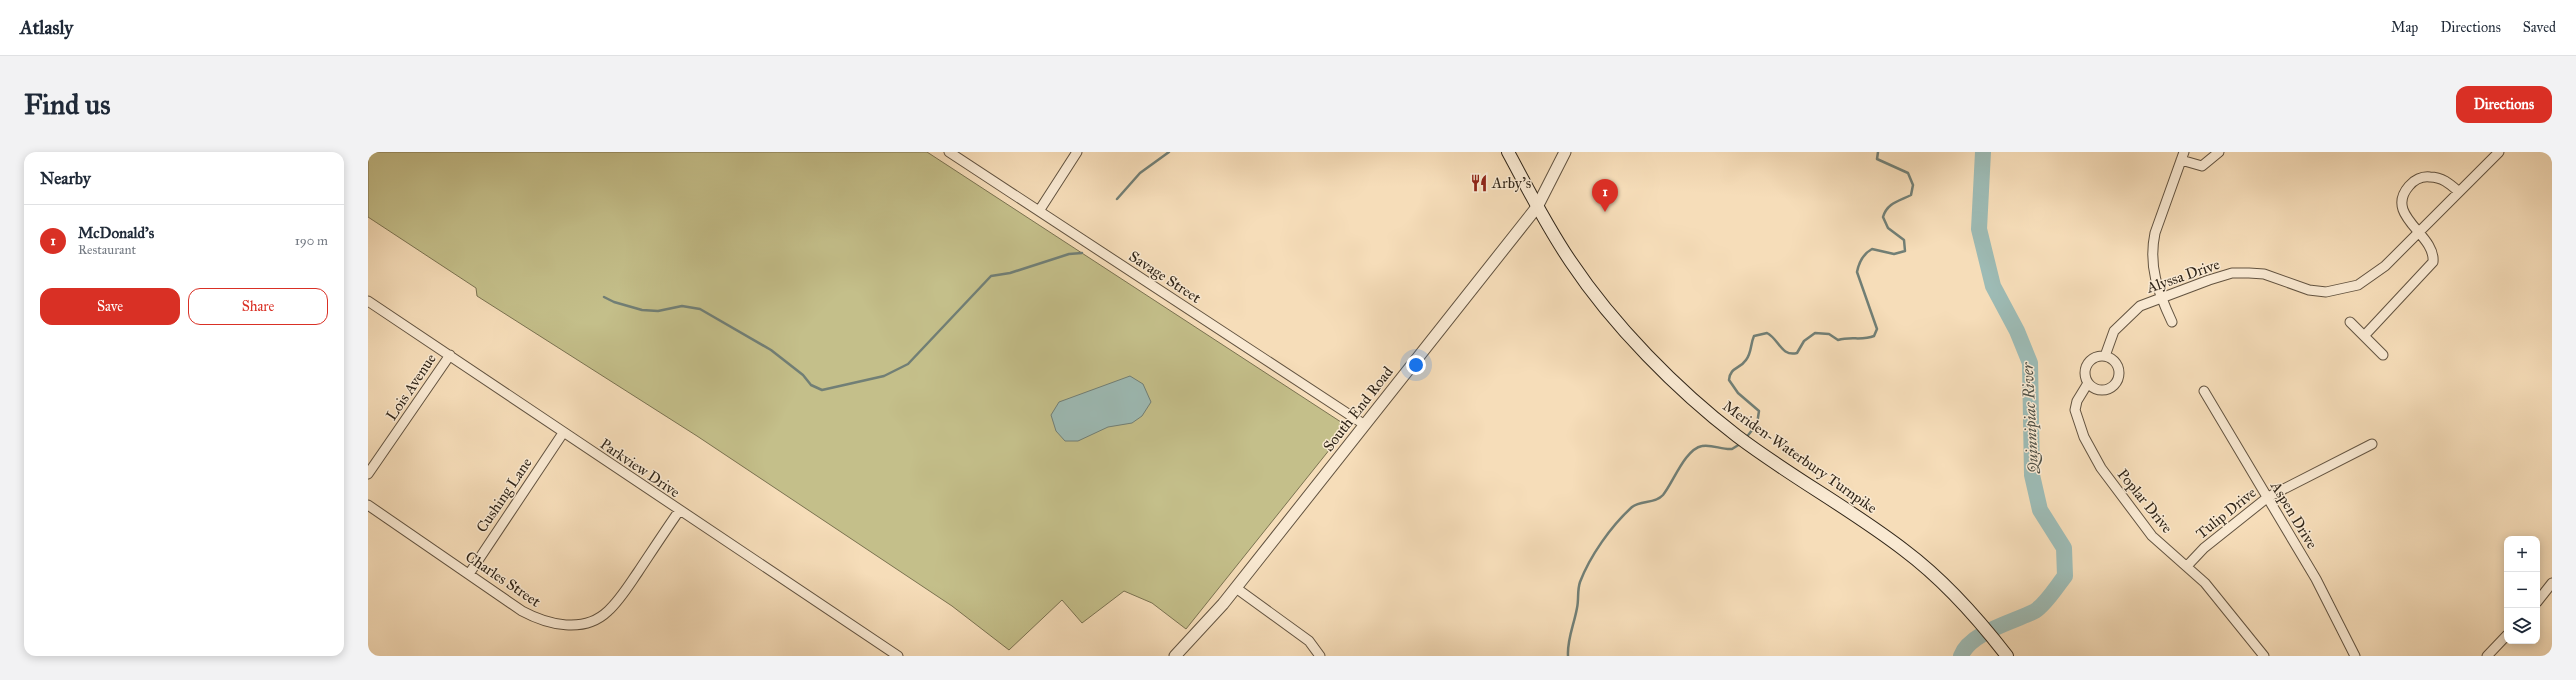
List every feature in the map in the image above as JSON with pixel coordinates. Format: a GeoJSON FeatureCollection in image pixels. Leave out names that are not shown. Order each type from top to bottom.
{"type":"FeatureCollection","features":[{"type":"Feature","properties":{"kind":"main road","name":"Meriden-Waterbury Turnpike"},"geometry":{"type":"LineString","coordinates":[[1508,152],[1537,207],[1571,263],[1627,332],[1674,381],[1748,444],[1904,550],[1940,580],[1982,624],[2008,656]]}},
{"type":"Feature","properties":{"kind":"street","name":"Savage Street"},"geometry":{"type":"LineString","coordinates":[[949,152],[1365,425]]}},
{"type":"Feature","properties":{"kind":"street"},"geometry":{"type":"LineString","coordinates":[[1039,211],[1077,152]]}},
{"type":"Feature","properties":{"kind":"street","name":"South End Road"},"geometry":{"type":"LineString","coordinates":[[1175,656],[1236,588],[1537,207],[1565,152]]}},
{"type":"Feature","properties":{"kind":"street"},"geometry":{"type":"LineString","coordinates":[[2172,322],[2160,297],[2153,272],[2152,246],[2155,233],[2183,156],[2202,166],[2219,152]]}},
{"type":"Feature","properties":{"kind":"street","name":"Alyssa Drive"},"geometry":{"type":"LineString","coordinates":[[2105,356],[2114,331],[2140,306],[2160,297],[2232,273],[2249,272],[2264,274],[2310,290],[2326,292],[2358,285],[2371,277],[2419,233],[2499,152]]}},
{"type":"Feature","properties":{"kind":"street"},"geometry":{"type":"LineString","coordinates":[[2364,336],[2433,262],[2431,247],[2405,215],[2402,205],[2403,195],[2413,181],[2430,176],[2438,178],[2459,192]]}},
{"type":"Feature","properties":{"kind":"street","name":"Parkview Drive"},"geometry":{"type":"LineString","coordinates":[[368,301],[679,511],[898,656]]}},
{"type":"Feature","properties":{"kind":"street"},"geometry":{"type":"LineString","coordinates":[[2350,322],[2383,355]]}},
{"type":"Feature","properties":{"kind":"street","name":"Lois Avenue"},"geometry":{"type":"LineString","coordinates":[[368,474],[450,355]]}},
{"type":"Feature","properties":{"kind":"street"},"geometry":{"type":"LineString","coordinates":[[2105,356],[2116,363],[2119,369],[2117,382],[2112,387],[2099,390],[2088,383],[2084,376],[2085,368],[2093,358],[2105,356]]}},
{"type":"Feature","properties":{"kind":"street","name":"Poplar Drive"},"geometry":{"type":"LineString","coordinates":[[2088,383],[2077,401],[2075,410],[2084,437],[2098,462],[2147,530],[2187,566],[2224,604],[2264,656]]}},
{"type":"Feature","properties":{"kind":"street","name":"Aspen Drive"},"geometry":{"type":"LineString","coordinates":[[2204,391],[2316,579],[2355,656]]}},
{"type":"Feature","properties":{"kind":"street","name":"Cushing Lane"},"geometry":{"type":"LineString","coordinates":[[469,574],[563,432]]}},
{"type":"Feature","properties":{"kind":"street","name":"Tulip Drive"},"geometry":{"type":"LineString","coordinates":[[2187,566],[2204,548],[2268,497],[2372,444]]}},
{"type":"Feature","properties":{"kind":"street","name":"Charles Street"},"geometry":{"type":"LineString","coordinates":[[368,505],[536,618],[554,625],[584,623],[600,617],[613,606],[679,511]]}},
{"type":"Feature","properties":{"kind":"street"},"geometry":{"type":"LineString","coordinates":[[2540,598],[2552,583]]}},
{"type":"Feature","properties":{"kind":"street"},"geometry":{"type":"LineString","coordinates":[[1236,588],[1309,641],[1320,656]]}},
{"type":"Feature","properties":{"kind":"street"},"geometry":{"type":"LineString","coordinates":[[2487,656],[2504,638]]}},
{"type":"Feature","properties":{"kind":"shaded area"},"geometry":{"type":"Polygon","coordinates":[[[368,152],[927,152],[1344,424],[1346,429],[1186,629],[1152,603],[1124,591],[1082,623],[1062,600],[1009,650],[952,606],[697,436],[477,296],[476,288],[368,217],[368,152]]]}},
{"type":"Feature","properties":{"kind":"water"},"geometry":{"type":"Polygon","coordinates":[[[1130,376],[1143,384],[1151,402],[1142,416],[1132,423],[1108,427],[1078,441],[1065,441],[1056,431],[1051,415],[1059,402],[1130,376]]]}},
{"type":"Feature","properties":{"kind":"waterway"},"geometry":{"type":"LineString","coordinates":[[1117,199],[1140,173],[1169,152]]}},
{"type":"Feature","properties":{"kind":"waterway"},"geometry":{"type":"LineString","coordinates":[[1745,439],[1757,424],[1759,411],[1738,393],[1729,380],[1733,370],[1744,363],[1748,357],[1754,336],[1767,333],[1784,350],[1792,354],[1797,353],[1804,341],[1815,333],[1829,334],[1838,340],[1874,336],[1877,329],[1857,272],[1858,268],[1864,256],[1872,249],[1894,254],[1905,251],[1904,240],[1888,228],[1883,217],[1890,205],[1911,195],[1913,185],[1908,173],[1877,159],[1878,152]]}},
{"type":"Feature","properties":{"kind":"waterway","name":"Quinnipiac River"},"geometry":{"type":"LineString","coordinates":[[1961,656],[1973,640],[2039,608],[2065,576],[2064,548],[2040,510],[2032,475],[2030,363],[2017,331],[1993,286],[1979,229],[1983,152]]}},
{"type":"Feature","properties":{"kind":"waterway"},"geometry":{"type":"LineString","coordinates":[[604,297],[614,302],[642,310],[658,311],[682,306],[700,309],[771,350],[803,375],[811,385],[822,390],[884,376],[908,364],[991,276],[1010,273],[1069,254],[1082,253]]}},
{"type":"Feature","properties":{"kind":"waterway"},"geometry":{"type":"LineString","coordinates":[[1568,656],[1570,638],[1577,608],[1580,582],[1595,552],[1616,523],[1632,507],[1640,503],[1660,498],[1667,490],[1690,453],[1696,448],[1702,446],[1713,446],[1724,449],[1732,449],[1740,444]]}},
{"type":"Feature","properties":{"kind":"place","name":"Arby's"},"geometry":{"type":"Point","coordinates":[1479,183]}},
{"type":"Feature","properties":{"kind":"place","name":"McDonald's"},"geometry":{"type":"Point","coordinates":[1605,212]}}]}
